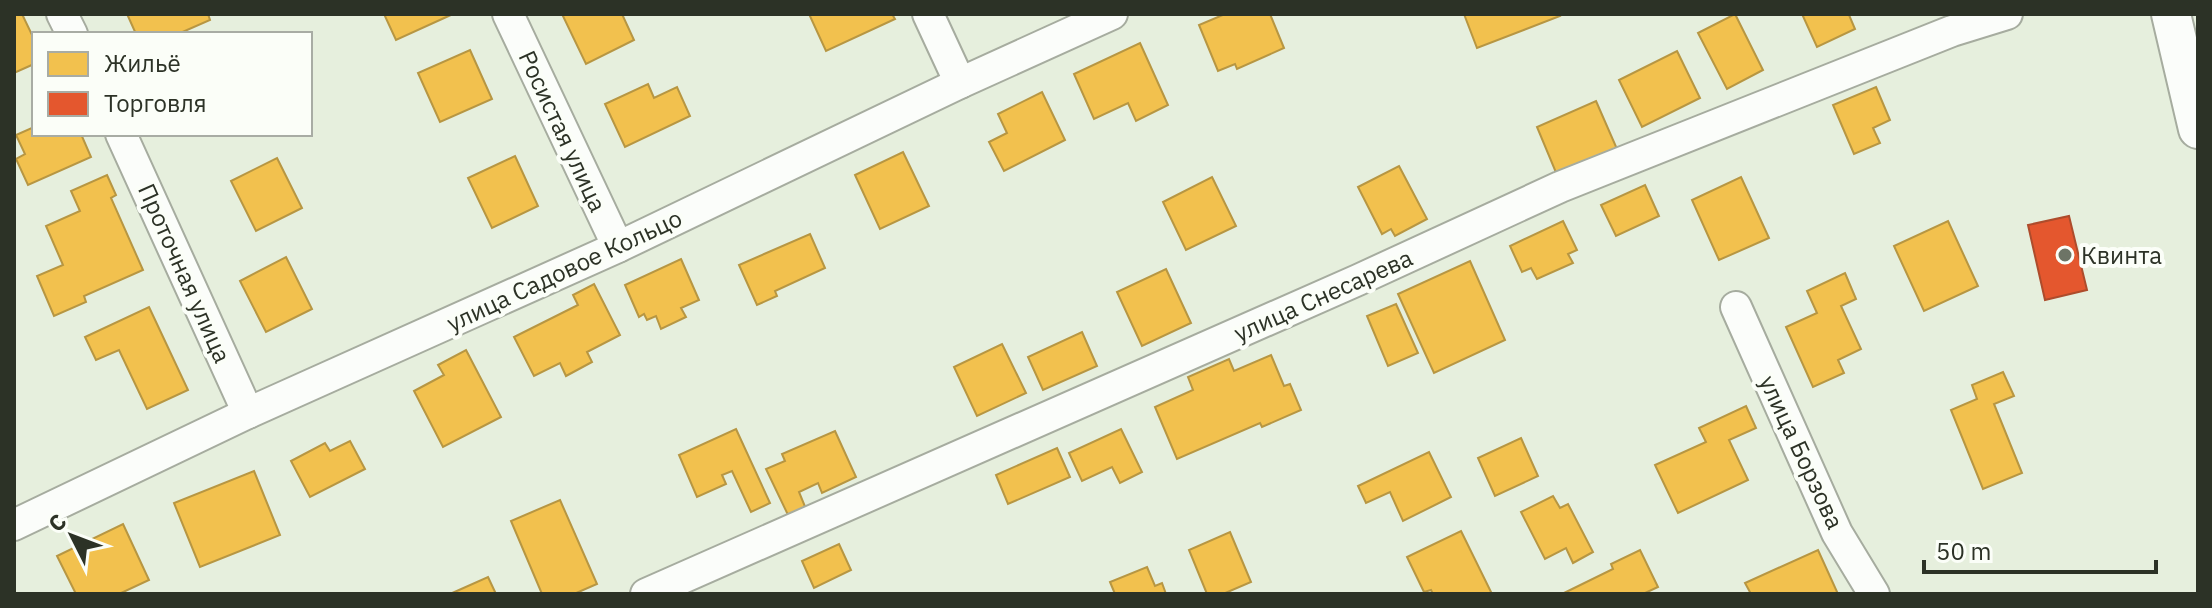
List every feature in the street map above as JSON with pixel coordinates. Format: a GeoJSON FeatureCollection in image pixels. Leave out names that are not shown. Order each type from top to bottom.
{"type":"FeatureCollection","features":[{"type":"Feature","properties":{"kind":"street"},"geometry":{"type":"LineString","coordinates":[[62,14],[71,32]]}},
{"type":"Feature","properties":{"kind":"street","name":"Росистая улица"},"geometry":{"type":"LineString","coordinates":[[508,14],[618,247]]}},
{"type":"Feature","properties":{"kind":"street"},"geometry":{"type":"LineString","coordinates":[[928,14],[960,83]]}},
{"type":"Feature","properties":{"kind":"street","name":"улица Садовое Кольцо"},"geometry":{"type":"LineString","coordinates":[[14,525],[248,413],[618,247],[960,83],[1112,14]]}},
{"type":"Feature","properties":{"kind":"street","name":"улица Снесарева"},"geometry":{"type":"LineString","coordinates":[[646,594],[1358,280],[1560,187],[1952,31],[2007,14]]}},
{"type":"Feature","properties":{"kind":"street"},"geometry":{"type":"LineString","coordinates":[[2171,14],[2198,129]]}},
{"type":"Feature","properties":{"kind":"street","name":"Проточная улица"},"geometry":{"type":"LineString","coordinates":[[122,136],[248,413]]}},
{"type":"Feature","properties":{"kind":"street","name":"улица Борзова"},"geometry":{"type":"LineString","coordinates":[[1736,307],[1837,533],[1874,594]]}},
{"type":"Feature","properties":{"kind":"building: Жильё"},"geometry":{"type":"Polygon","coordinates":[[[14,14],[22,14],[32,35],[32,65],[14,73],[14,14]]]}},
{"type":"Feature","properties":{"kind":"building: Жильё"},"geometry":{"type":"Polygon","coordinates":[[[127,14],[208,14],[210,20],[183,32],[135,32],[127,14]]]}},
{"type":"Feature","properties":{"kind":"building: Жильё"},"geometry":{"type":"Polygon","coordinates":[[[384,14],[453,14],[396,40],[384,14]]]}},
{"type":"Feature","properties":{"kind":"building: Жильё"},"geometry":{"type":"Polygon","coordinates":[[[562,14],[622,14],[634,40],[586,64],[562,14]]]}},
{"type":"Feature","properties":{"kind":"building: Жильё"},"geometry":{"type":"Polygon","coordinates":[[[809,14],[892,14],[895,19],[826,51],[809,14]]]}},
{"type":"Feature","properties":{"kind":"building: Жильё"},"geometry":{"type":"Polygon","coordinates":[[[1225,14],[1270,14],[1284,48],[1237,69],[1235,64],[1218,71],[1199,25],[1225,14]]]}},
{"type":"Feature","properties":{"kind":"building: Жильё"},"geometry":{"type":"Polygon","coordinates":[[[1464,14],[1559,14],[1560,16],[1477,48],[1464,14]]]}},
{"type":"Feature","properties":{"kind":"building: Жильё"},"geometry":{"type":"Polygon","coordinates":[[[1735,14],[1763,70],[1727,89],[1698,33],[1735,14]]]}},
{"type":"Feature","properties":{"kind":"building: Жильё"},"geometry":{"type":"Polygon","coordinates":[[[1802,14],[1851,14],[1855,29],[1817,47],[1802,14]]]}},
{"type":"Feature","properties":{"kind":"building: Жильё"},"geometry":{"type":"Polygon","coordinates":[[[1140,43],[1168,105],[1136,121],[1128,103],[1094,119],[1074,74],[1140,43]]]}},
{"type":"Feature","properties":{"kind":"building: Жильё"},"geometry":{"type":"Polygon","coordinates":[[[470,50],[492,99],[440,122],[418,73],[470,50]]]}},
{"type":"Feature","properties":{"kind":"building: Жильё"},"geometry":{"type":"Polygon","coordinates":[[[1677,51],[1700,98],[1642,127],[1619,80],[1677,51]]]}},
{"type":"Feature","properties":{"kind":"building: Жильё"},"geometry":{"type":"Polygon","coordinates":[[[648,84],[654,98],[677,87],[690,116],[625,147],[605,104],[648,84]]]}},
{"type":"Feature","properties":{"kind":"building: Жильё"},"geometry":{"type":"Polygon","coordinates":[[[1876,87],[1890,120],[1873,128],[1880,143],[1854,154],[1833,105],[1876,87]]]}},
{"type":"Feature","properties":{"kind":"building: Жильё"},"geometry":{"type":"Polygon","coordinates":[[[1042,92],[1065,140],[1004,171],[989,142],[1007,133],[998,114],[1042,92]]]}},
{"type":"Feature","properties":{"kind":"building: Жильё"},"geometry":{"type":"Polygon","coordinates":[[[1596,101],[1617,149],[1557,175],[1537,127],[1596,101]]]}},
{"type":"Feature","properties":{"kind":"building: Жильё"},"geometry":{"type":"Polygon","coordinates":[[[32,128],[32,136],[82,136],[91,157],[28,185],[16,159],[25,154],[16,135],[32,128]]]}},
{"type":"Feature","properties":{"kind":"building: Жильё"},"geometry":{"type":"Polygon","coordinates":[[[903,152],[929,206],[880,229],[855,175],[903,152]]]}},
{"type":"Feature","properties":{"kind":"building: Жильё"},"geometry":{"type":"Polygon","coordinates":[[[515,156],[538,206],[492,228],[468,178],[515,156]]]}},
{"type":"Feature","properties":{"kind":"building: Жильё"},"geometry":{"type":"Polygon","coordinates":[[[277,158],[302,208],[256,231],[231,181],[277,158]]]}},
{"type":"Feature","properties":{"kind":"building: Жильё"},"geometry":{"type":"Polygon","coordinates":[[[1399,166],[1427,219],[1395,236],[1391,229],[1382,234],[1358,187],[1399,166]]]}},
{"type":"Feature","properties":{"kind":"building: Жильё"},"geometry":{"type":"Polygon","coordinates":[[[107,175],[116,195],[111,198],[143,270],[84,296],[86,302],[54,316],[37,276],[63,265],[46,226],[80,211],[71,191],[107,175]]]}},
{"type":"Feature","properties":{"kind":"building: Жильё"},"geometry":{"type":"Polygon","coordinates":[[[1212,177],[1236,226],[1186,250],[1163,202],[1212,177]]]}},
{"type":"Feature","properties":{"kind":"building: Жильё"},"geometry":{"type":"Polygon","coordinates":[[[1741,177],[1769,238],[1719,260],[1692,200],[1741,177]]]}},
{"type":"Feature","properties":{"kind":"building: Жильё"},"geometry":{"type":"Polygon","coordinates":[[[1645,185],[1659,216],[1616,236],[1601,205],[1645,185]]]}},
{"type":"Feature","properties":{"kind":"building: Жильё"},"geometry":{"type":"Polygon","coordinates":[[[1563,221],[1577,250],[1568,254],[1573,263],[1537,279],[1531,268],[1522,272],[1510,246],[1563,221]]]}},
{"type":"Feature","properties":{"kind":"building: Жильё"},"geometry":{"type":"Polygon","coordinates":[[[1948,221],[1978,286],[1924,311],[1894,246],[1948,221]]]}},
{"type":"Feature","properties":{"kind":"building: Жильё"},"geometry":{"type":"Polygon","coordinates":[[[810,234],[825,268],[775,291],[777,296],[757,305],[739,265],[810,234]]]}},
{"type":"Feature","properties":{"kind":"building: Жильё"},"geometry":{"type":"Polygon","coordinates":[[[286,257],[312,309],[266,332],[240,281],[286,257]]]}},
{"type":"Feature","properties":{"kind":"building: Жильё"},"geometry":{"type":"Polygon","coordinates":[[[681,259],[699,300],[681,308],[686,317],[661,329],[656,316],[647,320],[644,314],[639,317],[625,285],[681,259]]]}},
{"type":"Feature","properties":{"kind":"building: Жильё"},"geometry":{"type":"Polygon","coordinates":[[[1470,261],[1505,340],[1434,373],[1398,294],[1470,261]]]}},
{"type":"Feature","properties":{"kind":"building: Жильё"},"geometry":{"type":"Polygon","coordinates":[[[1166,269],[1191,323],[1142,346],[1117,292],[1166,269]]]}},
{"type":"Feature","properties":{"kind":"building: Жильё"},"geometry":{"type":"Polygon","coordinates":[[[1845,273],[1856,299],[1841,306],[1861,349],[1838,360],[1844,373],[1813,387],[1786,327],[1817,313],[1807,291],[1845,273]]]}},
{"type":"Feature","properties":{"kind":"building: Жильё"},"geometry":{"type":"Polygon","coordinates":[[[594,284],[620,335],[587,352],[592,362],[566,376],[560,363],[534,376],[514,337],[578,305],[573,295],[594,284]]]}},
{"type":"Feature","properties":{"kind":"building: Жильё"},"geometry":{"type":"Polygon","coordinates":[[[1396,304],[1418,353],[1388,366],[1367,316],[1396,304]]]}},
{"type":"Feature","properties":{"kind":"building: Жильё"},"geometry":{"type":"Polygon","coordinates":[[[149,307],[188,390],[147,409],[119,350],[96,360],[85,337],[149,307]]]}},
{"type":"Feature","properties":{"kind":"building: Жильё"},"geometry":{"type":"Polygon","coordinates":[[[1082,332],[1097,366],[1043,390],[1028,357],[1082,332]]]}},
{"type":"Feature","properties":{"kind":"building: Жильё"},"geometry":{"type":"Polygon","coordinates":[[[1002,344],[1026,393],[977,416],[954,367],[1002,344]]]}},
{"type":"Feature","properties":{"kind":"building: Жильё"},"geometry":{"type":"Polygon","coordinates":[[[466,350],[501,417],[443,447],[414,391],[444,375],[438,365],[466,350]]]}},
{"type":"Feature","properties":{"kind":"building: Жильё"},"geometry":{"type":"Polygon","coordinates":[[[1271,355],[1284,386],[1290,384],[1301,410],[1262,427],[1260,423],[1177,459],[1155,407],[1193,390],[1188,377],[1229,359],[1234,371],[1271,355]]]}},
{"type":"Feature","properties":{"kind":"building: Жильё"},"geometry":{"type":"Polygon","coordinates":[[[2003,372],[2014,396],[1994,404],[2022,473],[1983,489],[1951,410],[1977,399],[1972,385],[2003,372]]]}},
{"type":"Feature","properties":{"kind":"building: Жильё"},"geometry":{"type":"Polygon","coordinates":[[[1746,406],[1756,428],[1729,440],[1748,480],[1678,513],[1655,465],[1706,442],[1699,428],[1746,406]]]}},
{"type":"Feature","properties":{"kind":"building: Жильё"},"geometry":{"type":"Polygon","coordinates":[[[736,429],[770,503],[751,512],[732,471],[722,475],[726,484],[697,497],[679,455],[736,429]]]}},
{"type":"Feature","properties":{"kind":"building: Жильё"},"geometry":{"type":"Polygon","coordinates":[[[1121,429],[1142,472],[1120,483],[1112,467],[1082,481],[1069,453],[1121,429]]]}},
{"type":"Feature","properties":{"kind":"building: Жильё"},"geometry":{"type":"Polygon","coordinates":[[[835,431],[856,477],[822,493],[818,483],[799,492],[806,509],[789,517],[766,469],[785,461],[782,454],[835,431]]]}},
{"type":"Feature","properties":{"kind":"building: Жильё"},"geometry":{"type":"Polygon","coordinates":[[[1521,438],[1538,476],[1495,496],[1478,458],[1521,438]]]}},
{"type":"Feature","properties":{"kind":"building: Жильё"},"geometry":{"type":"Polygon","coordinates":[[[350,441],[365,469],[310,497],[291,461],[325,443],[330,451],[350,441]]]}},
{"type":"Feature","properties":{"kind":"building: Жильё"},"geometry":{"type":"Polygon","coordinates":[[[1057,448],[1070,477],[1008,504],[996,475],[1057,448]]]}},
{"type":"Feature","properties":{"kind":"building: Жильё"},"geometry":{"type":"Polygon","coordinates":[[[1429,452],[1451,497],[1403,521],[1390,492],[1366,503],[1358,486],[1429,452]]]}},
{"type":"Feature","properties":{"kind":"building: Жильё"},"geometry":{"type":"Polygon","coordinates":[[[254,471],[280,535],[200,567],[174,503],[254,471]]]}},
{"type":"Feature","properties":{"kind":"building: Жильё"},"geometry":{"type":"Polygon","coordinates":[[[1553,496],[1560,508],[1568,504],[1593,552],[1573,563],[1566,548],[1545,559],[1521,512],[1553,496]]]}},
{"type":"Feature","properties":{"kind":"building: Жильё"},"geometry":{"type":"Polygon","coordinates":[[[560,500],[597,584],[574,594],[542,594],[511,521],[560,500]]]}},
{"type":"Feature","properties":{"kind":"building: Жильё"},"geometry":{"type":"Polygon","coordinates":[[[123,524],[149,580],[119,594],[76,594],[57,556],[123,524]]]}},
{"type":"Feature","properties":{"kind":"building: Жильё"},"geometry":{"type":"Polygon","coordinates":[[[1461,531],[1492,594],[1424,592],[1407,557],[1461,531]]]}},
{"type":"Feature","properties":{"kind":"building: Жильё"},"geometry":{"type":"Polygon","coordinates":[[[1230,532],[1251,582],[1223,594],[1207,594],[1189,550],[1230,532]]]}},
{"type":"Feature","properties":{"kind":"building: Жильё"},"geometry":{"type":"Polygon","coordinates":[[[839,544],[851,570],[814,588],[802,561],[839,544]]]}},
{"type":"Feature","properties":{"kind":"building: Жильё"},"geometry":{"type":"Polygon","coordinates":[[[1640,550],[1658,587],[1643,594],[1562,594],[1613,569],[1611,564],[1640,550]]]}},
{"type":"Feature","properties":{"kind":"building: Жильё"},"geometry":{"type":"Polygon","coordinates":[[[1818,550],[1838,594],[1751,594],[1745,583],[1818,550]]]}},
{"type":"Feature","properties":{"kind":"building: Жильё"},"geometry":{"type":"Polygon","coordinates":[[[1147,567],[1155,586],[1162,583],[1166,594],[1115,594],[1110,582],[1147,567]]]}},
{"type":"Feature","properties":{"kind":"building: Жильё"},"geometry":{"type":"Polygon","coordinates":[[[488,577],[496,594],[450,594],[488,577]]]}},
{"type":"Feature","properties":{"kind":"building: Торговля"},"geometry":{"type":"Polygon","coordinates":[[[2069,216],[2087,290],[2045,300],[2028,225],[2069,216]]]}},
{"type":"Feature","properties":{"kind":"place","name":"Квинта"},"geometry":{"type":"Point","coordinates":[2065,255]}}]}
